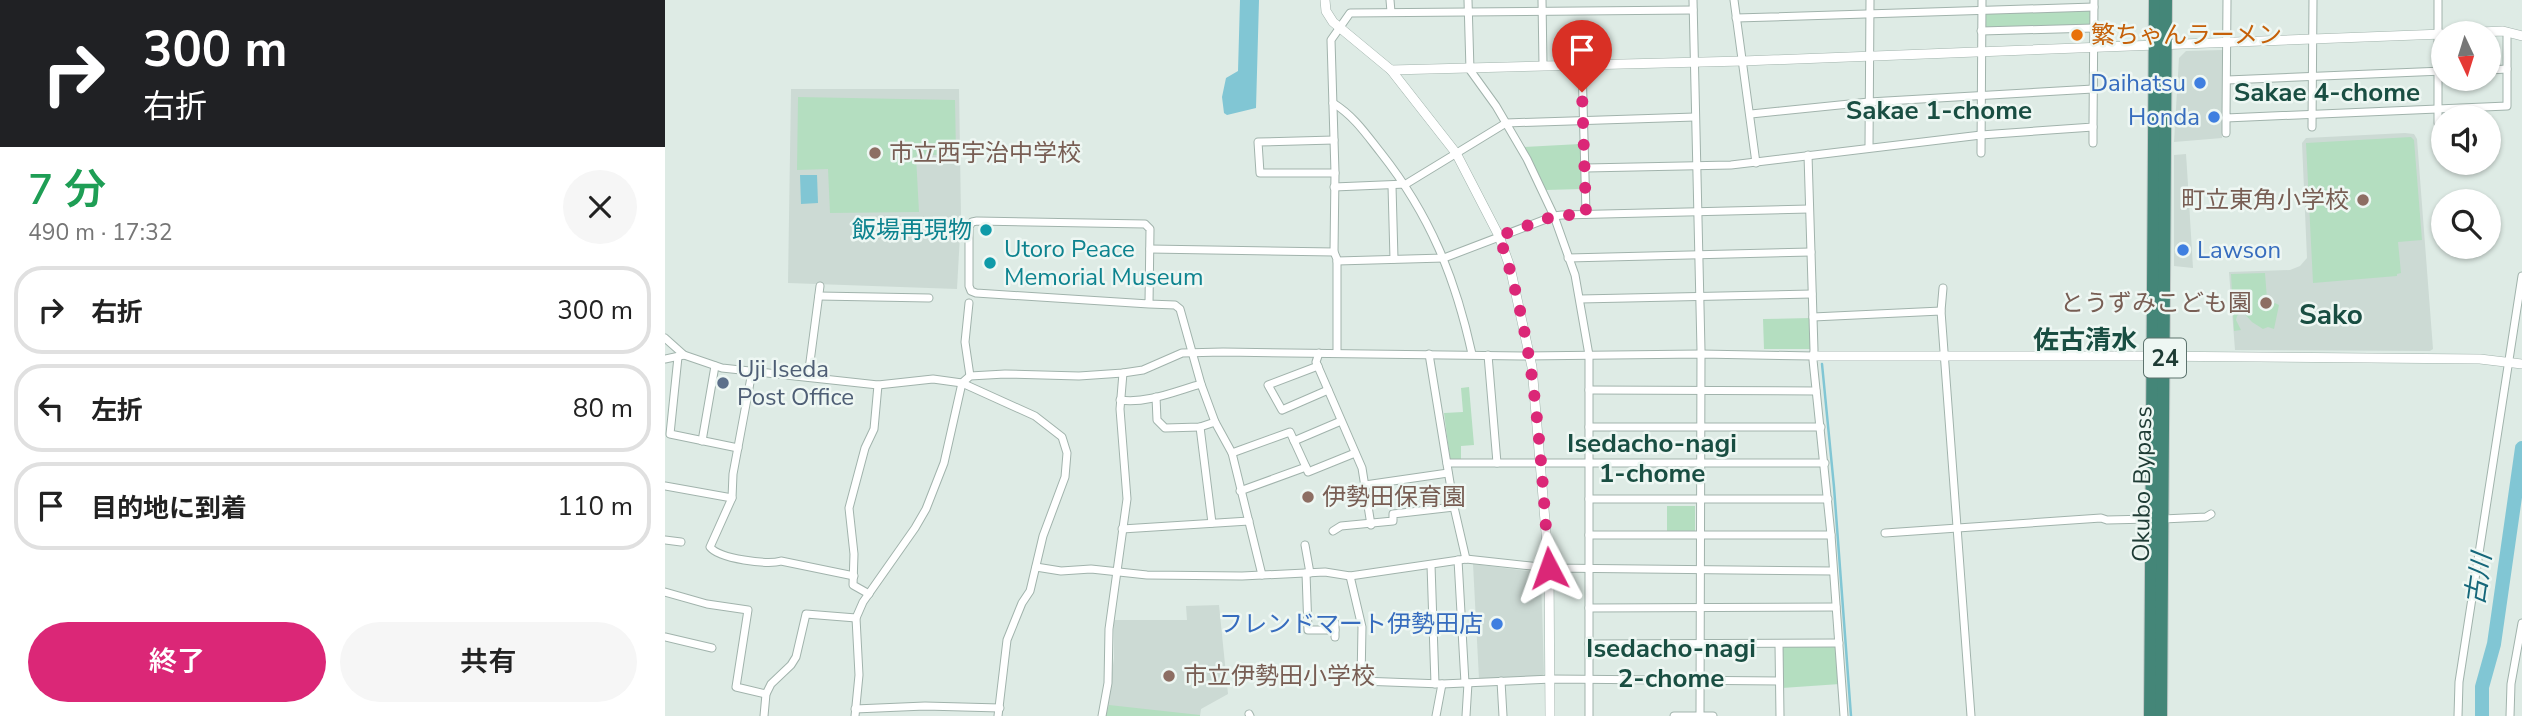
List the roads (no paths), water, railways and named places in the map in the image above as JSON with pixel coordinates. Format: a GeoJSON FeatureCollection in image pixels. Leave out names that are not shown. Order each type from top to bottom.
{"type":"FeatureCollection","features":[{"type":"Feature","properties":{"kind":"highway","name":"Okubo Bypass"},"geometry":{"type":"LineString","coordinates":[[2155,0],[2160,45],[2157,517],[2161,716]]}},
{"type":"Feature","properties":{"kind":"highway","name":"Okubo Bypass"},"geometry":{"type":"LineString","coordinates":[[2160,45],[2166,0]]}},
{"type":"Feature","properties":{"kind":"highway","name":"Okubo Bypass"},"geometry":{"type":"LineString","coordinates":[[2150,716],[2157,517]]}},
{"type":"Feature","properties":{"kind":"street"},"geometry":{"type":"LineString","coordinates":[[1325,0],[1326,13],[1391,70],[1456,153],[1499,236],[1510,267],[1531,356],[1541,463],[1549,568],[1552,679],[1550,716]]}},
{"type":"Feature","properties":{"kind":"street"},"geometry":{"type":"LineString","coordinates":[[1391,0],[1391,12]]}},
{"type":"Feature","properties":{"kind":"street"},"geometry":{"type":"LineString","coordinates":[[1468,0],[1470,70],[1527,159],[1554,216],[1580,299],[1589,355],[1589,716]]}},
{"type":"Feature","properties":{"kind":"street"},"geometry":{"type":"LineString","coordinates":[[1542,0],[1543,65]]}},
{"type":"Feature","properties":{"kind":"street"},"geometry":{"type":"LineString","coordinates":[[1693,0],[1701,354],[1699,716]]}},
{"type":"Feature","properties":{"kind":"street"},"geometry":{"type":"LineString","coordinates":[[1734,0],[1756,163]]}},
{"type":"Feature","properties":{"kind":"street"},"geometry":{"type":"LineString","coordinates":[[1869,147],[1870,0]]}},
{"type":"Feature","properties":{"kind":"street"},"geometry":{"type":"LineString","coordinates":[[1981,153],[1982,0]]}},
{"type":"Feature","properties":{"kind":"street"},"geometry":{"type":"LineString","coordinates":[[2226,132],[2227,0]]}},
{"type":"Feature","properties":{"kind":"street"},"geometry":{"type":"LineString","coordinates":[[2312,127],[2313,0]]}},
{"type":"Feature","properties":{"kind":"street"},"geometry":{"type":"LineString","coordinates":[[2438,0],[2440,21]]}},
{"type":"Feature","properties":{"kind":"street"},"geometry":{"type":"LineString","coordinates":[[1736,18],[1982,10],[2094,3],[2093,144]]}},
{"type":"Feature","properties":{"kind":"street"},"geometry":{"type":"LineString","coordinates":[[1337,353],[1331,40],[1351,13],[1693,10]]}},
{"type":"Feature","properties":{"kind":"street"},"geometry":{"type":"LineString","coordinates":[[1981,31],[2094,28]]}},
{"type":"Feature","properties":{"kind":"street"},"geometry":{"type":"LineString","coordinates":[[2501,106],[2507,106],[2507,69],[2516,33]]}},
{"type":"Feature","properties":{"kind":"street"},"geometry":{"type":"LineString","coordinates":[[1391,70],[1743,61],[2431,34]]}},
{"type":"Feature","properties":{"kind":"street"},"geometry":{"type":"LineString","coordinates":[[1582,64],[1586,214]]}},
{"type":"Feature","properties":{"kind":"street"},"geometry":{"type":"LineString","coordinates":[[2501,69],[2507,69]]}},
{"type":"Feature","properties":{"kind":"street"},"geometry":{"type":"LineString","coordinates":[[2227,80],[2431,71]]}},
{"type":"Feature","properties":{"kind":"street"},"geometry":{"type":"LineString","coordinates":[[1751,114],[1869,102],[2093,89]]}},
{"type":"Feature","properties":{"kind":"street"},"geometry":{"type":"LineString","coordinates":[[1332,103],[1355,120],[1406,184],[1444,258],[1458,296],[1472,354]]}},
{"type":"Feature","properties":{"kind":"street"},"geometry":{"type":"LineString","coordinates":[[2226,118],[2431,108]]}},
{"type":"Feature","properties":{"kind":"street"},"geometry":{"type":"LineString","coordinates":[[1334,187],[1406,184],[1506,123],[1695,117]]}},
{"type":"Feature","properties":{"kind":"street"},"geometry":{"type":"LineString","coordinates":[[1586,168],[1756,163],[1981,135],[2093,127]]}},
{"type":"Feature","properties":{"kind":"street"},"geometry":{"type":"LineString","coordinates":[[1334,139],[1258,142],[1260,173],[1335,173]]}},
{"type":"Feature","properties":{"kind":"street"},"geometry":{"type":"LineString","coordinates":[[1808,155],[1813,356],[1832,535],[1844,716]]}},
{"type":"Feature","properties":{"kind":"street"},"geometry":{"type":"LineString","coordinates":[[1392,186],[1394,259]]}},
{"type":"Feature","properties":{"kind":"street"},"geometry":{"type":"LineString","coordinates":[[1337,261],[1444,258],[1554,216],[1809,209]]}},
{"type":"Feature","properties":{"kind":"street"},"geometry":{"type":"LineString","coordinates":[[1149,304],[1150,229],[1145,224],[977,220],[969,227],[969,286],[972,291],[1149,304],[1175,305],[1179,309],[1201,384],[1215,422],[1232,453],[1262,575]]}},
{"type":"Feature","properties":{"kind":"street"},"geometry":{"type":"LineString","coordinates":[[1150,249],[1334,252]]}},
{"type":"Feature","properties":{"kind":"street"},"geometry":{"type":"LineString","coordinates":[[1568,258],[1811,252]]}},
{"type":"Feature","properties":{"kind":"street"},"geometry":{"type":"LineString","coordinates":[[2458,716],[2459,682],[2522,276]]}},
{"type":"Feature","properties":{"kind":"street"},"geometry":{"type":"LineString","coordinates":[[808,377],[820,286]]}},
{"type":"Feature","properties":{"kind":"street"},"geometry":{"type":"LineString","coordinates":[[1943,288],[1941,311],[1971,716]]}},
{"type":"Feature","properties":{"kind":"street"},"geometry":{"type":"LineString","coordinates":[[1580,299],[1812,294]]}},
{"type":"Feature","properties":{"kind":"street"},"geometry":{"type":"LineString","coordinates":[[818,296],[929,298]]}},
{"type":"Feature","properties":{"kind":"street"},"geometry":{"type":"LineString","coordinates":[[968,303],[965,342],[970,376]]}},
{"type":"Feature","properties":{"kind":"street"},"geometry":{"type":"LineString","coordinates":[[1813,317],[1941,311]]}},
{"type":"Feature","properties":{"kind":"street"},"geometry":{"type":"LineString","coordinates":[[665,338],[681,356],[670,434],[738,447]]}},
{"type":"Feature","properties":{"kind":"street"},"geometry":{"type":"LineString","coordinates":[[665,359],[681,356],[715,366],[752,372],[878,385],[933,379],[962,383],[1045,421],[1062,437],[1066,445],[1065,477],[1043,536],[1030,592],[1022,603],[1007,640],[999,712],[925,706],[855,712],[859,675],[856,618],[926,509],[944,463],[962,383],[970,376],[1079,376],[1123,373],[1143,370],[1182,353],[1255,351],[1531,356],[1701,354],[2480,359],[2522,364]]}},
{"type":"Feature","properties":{"kind":"street"},"geometry":{"type":"LineString","coordinates":[[1319,353],[1316,362],[1362,468],[1371,525]]}},
{"type":"Feature","properties":{"kind":"street"},"geometry":{"type":"LineString","coordinates":[[1429,354],[1462,560],[1466,716]]}},
{"type":"Feature","properties":{"kind":"street"},"geometry":{"type":"LineString","coordinates":[[1488,355],[1497,463]]}},
{"type":"Feature","properties":{"kind":"street"},"geometry":{"type":"LineString","coordinates":[[702,441],[715,366]]}},
{"type":"Feature","properties":{"kind":"street"},"geometry":{"type":"LineString","coordinates":[[1318,366],[1268,385],[1282,410],[1328,390]]}},
{"type":"Feature","properties":{"kind":"street"},"geometry":{"type":"LineString","coordinates":[[752,372],[732,498],[710,547],[713,551],[772,564],[781,561],[854,576]]}},
{"type":"Feature","properties":{"kind":"street"},"geometry":{"type":"LineString","coordinates":[[1102,716],[1108,683],[1108,629],[1126,499],[1120,400],[1123,373]]}},
{"type":"Feature","properties":{"kind":"street"},"geometry":{"type":"LineString","coordinates":[[1120,400],[1156,397],[1201,384]]}},
{"type":"Feature","properties":{"kind":"street"},"geometry":{"type":"LineString","coordinates":[[869,594],[853,585],[854,554],[849,508],[874,429],[878,385]]}},
{"type":"Feature","properties":{"kind":"street"},"geometry":{"type":"LineString","coordinates":[[1589,390],[1816,391]]}},
{"type":"Feature","properties":{"kind":"street"},"geometry":{"type":"LineString","coordinates":[[1156,397],[1157,420],[1165,428],[1200,427],[1215,422]]}},
{"type":"Feature","properties":{"kind":"street"},"geometry":{"type":"LineString","coordinates":[[1294,441],[1342,421]]}},
{"type":"Feature","properties":{"kind":"street"},"geometry":{"type":"LineString","coordinates":[[1200,427],[1212,523]]}},
{"type":"Feature","properties":{"kind":"street"},"geometry":{"type":"LineString","coordinates":[[1589,427],[1821,427]]}},
{"type":"Feature","properties":{"kind":"street"},"geometry":{"type":"LineString","coordinates":[[1232,453],[1290,432],[1308,472],[1355,453]]}},
{"type":"Feature","properties":{"kind":"street"},"geometry":{"type":"LineString","coordinates":[[1447,463],[1825,463]]}},
{"type":"Feature","properties":{"kind":"street"},"geometry":{"type":"LineString","coordinates":[[1240,491],[1306,467]]}},
{"type":"Feature","properties":{"kind":"street"},"geometry":{"type":"LineString","coordinates":[[1365,485],[1448,473]]}},
{"type":"Feature","properties":{"kind":"street"},"geometry":{"type":"LineString","coordinates":[[665,486],[732,498]]}},
{"type":"Feature","properties":{"kind":"street"},"geometry":{"type":"LineString","coordinates":[[1589,499],[1828,499]]}},
{"type":"Feature","properties":{"kind":"street"},"geometry":{"type":"LineString","coordinates":[[1333,531],[1341,526],[1393,521],[1393,514],[1454,507]]}},
{"type":"Feature","properties":{"kind":"street"},"geometry":{"type":"LineString","coordinates":[[1885,533],[2101,518],[2107,520],[2157,517]]}},
{"type":"Feature","properties":{"kind":"street"},"geometry":{"type":"LineString","coordinates":[[1122,529],[1249,521]]}},
{"type":"Feature","properties":{"kind":"street"},"geometry":{"type":"LineString","coordinates":[[1589,535],[1832,535]]}},
{"type":"Feature","properties":{"kind":"street"},"geometry":{"type":"LineString","coordinates":[[665,540],[681,542]]}},
{"type":"Feature","properties":{"kind":"street"},"geometry":{"type":"LineString","coordinates":[[1305,545],[1308,630],[1335,630]]}},
{"type":"Feature","properties":{"kind":"street"},"geometry":{"type":"LineString","coordinates":[[1036,567],[1061,571],[1091,569],[1182,576],[1308,573],[1350,576],[1462,560],[1549,568],[1833,571]]}},
{"type":"Feature","properties":{"kind":"street"},"geometry":{"type":"LineString","coordinates":[[1430,565],[1438,684],[1436,716]]}},
{"type":"Feature","properties":{"kind":"street"},"geometry":{"type":"LineString","coordinates":[[1350,576],[1362,627],[1361,681],[1438,684],[1552,679],[1779,681]]}},
{"type":"Feature","properties":{"kind":"street"},"geometry":{"type":"LineString","coordinates":[[665,592],[707,604],[748,610],[736,687],[767,694]]}},
{"type":"Feature","properties":{"kind":"street"},"geometry":{"type":"LineString","coordinates":[[1589,608],[1836,607]]}},
{"type":"Feature","properties":{"kind":"street"},"geometry":{"type":"LineString","coordinates":[[764,716],[771,684],[796,657],[806,614],[856,618]]}},
{"type":"Feature","properties":{"kind":"street"},"geometry":{"type":"LineString","coordinates":[[2510,716],[2511,684],[2522,623]]}},
{"type":"Feature","properties":{"kind":"street"},"geometry":{"type":"LineString","coordinates":[[665,637],[712,648]]}},
{"type":"Feature","properties":{"kind":"street"},"geometry":{"type":"LineString","coordinates":[[1589,644],[1839,643]]}},
{"type":"Feature","properties":{"kind":"street"},"geometry":{"type":"LineString","coordinates":[[1779,644],[1780,716]]}},
{"type":"Feature","properties":{"kind":"street"},"geometry":{"type":"LineString","coordinates":[[1501,681],[1503,716]]}},
{"type":"Feature","properties":{"kind":"street"},"geometry":{"type":"LineString","coordinates":[[1674,716],[1713,716]]}},
{"type":"Feature","properties":{"kind":"water"},"geometry":{"type":"Polygon","coordinates":[[[1240,0],[1259,0],[1256,108],[1227,115],[1224,113],[1222,97],[1226,78],[1238,71],[1240,0]]]}},
{"type":"Feature","properties":{"kind":"water"},"geometry":{"type":"Polygon","coordinates":[[[800,175],[817,175],[818,203],[801,204],[800,175]]]}},
{"type":"Feature","properties":{"kind":"waterway"},"geometry":{"type":"LineString","coordinates":[[1822,364],[1851,716]]}},
{"type":"Feature","properties":{"kind":"waterway","name":"古川"},"geometry":{"type":"LineString","coordinates":[[2482,716],[2482,687],[2494,644],[2522,448]]}},
{"type":"Feature","properties":{"kind":"tunnel"},"geometry":{"type":"LineString","coordinates":[[2141,515],[2172,514]]}},
{"type":"Feature","properties":{"kind":"place","name":"繁ちゃんラーメン"},"geometry":{"type":"Point","coordinates":[2077,35]}},
{"type":"Feature","properties":{"kind":"place","name":"Daihatsu"},"geometry":{"type":"Point","coordinates":[2200,83]}},
{"type":"Feature","properties":{"kind":"place","name":"Honda"},"geometry":{"type":"Point","coordinates":[2214,117]}},
{"type":"Feature","properties":{"kind":"place","name":"市立西宇治中学校"},"geometry":{"type":"Point","coordinates":[875,153]}},
{"type":"Feature","properties":{"kind":"place","name":"町立東角小学校"},"geometry":{"type":"Point","coordinates":[2363,200]}},
{"type":"Feature","properties":{"kind":"place","name":"飯場再現物"},"geometry":{"type":"Point","coordinates":[986,230]}},
{"type":"Feature","properties":{"kind":"place","name":"Lawson"},"geometry":{"type":"Point","coordinates":[2183,250]}},
{"type":"Feature","properties":{"kind":"place","name":"Utoro Peace Memorial Museum"},"geometry":{"type":"Point","coordinates":[990,263]}},
{"type":"Feature","properties":{"kind":"place","name":"とうずみこども園"},"geometry":{"type":"Point","coordinates":[2266,303]}},
{"type":"Feature","properties":{"kind":"place","name":"Uji Iseda Post Office"},"geometry":{"type":"Point","coordinates":[723,383]}},
{"type":"Feature","properties":{"kind":"place","name":"伊勢田保育園"},"geometry":{"type":"Point","coordinates":[1308,497]}},
{"type":"Feature","properties":{"kind":"place","name":"フレンドマート伊勢田店"},"geometry":{"type":"Point","coordinates":[1497,624]}},
{"type":"Feature","properties":{"kind":"place","name":"市立伊勢田小学校"},"geometry":{"type":"Point","coordinates":[1169,676]}},
{"type":"Feature","properties":{"kind":"district","name":"Sakae 4-chome"},"geometry":{"type":"Point","coordinates":[2327,92]}},
{"type":"Feature","properties":{"kind":"district","name":"Sakae 1-chome"},"geometry":{"type":"Point","coordinates":[1939,110]}},
{"type":"Feature","properties":{"kind":"district","name":"Sako"},"geometry":{"type":"Point","coordinates":[2331,314]}},
{"type":"Feature","properties":{"kind":"district","name":"佐古清水"},"geometry":{"type":"Point","coordinates":[2085,340]}},
{"type":"Feature","properties":{"kind":"district","name":"Isedacho-nagi 1-chome"},"geometry":{"type":"Point","coordinates":[1652,458]}},
{"type":"Feature","properties":{"kind":"district","name":"Isedacho-nagi 2-chome"},"geometry":{"type":"Point","coordinates":[1671,663]}}]}
